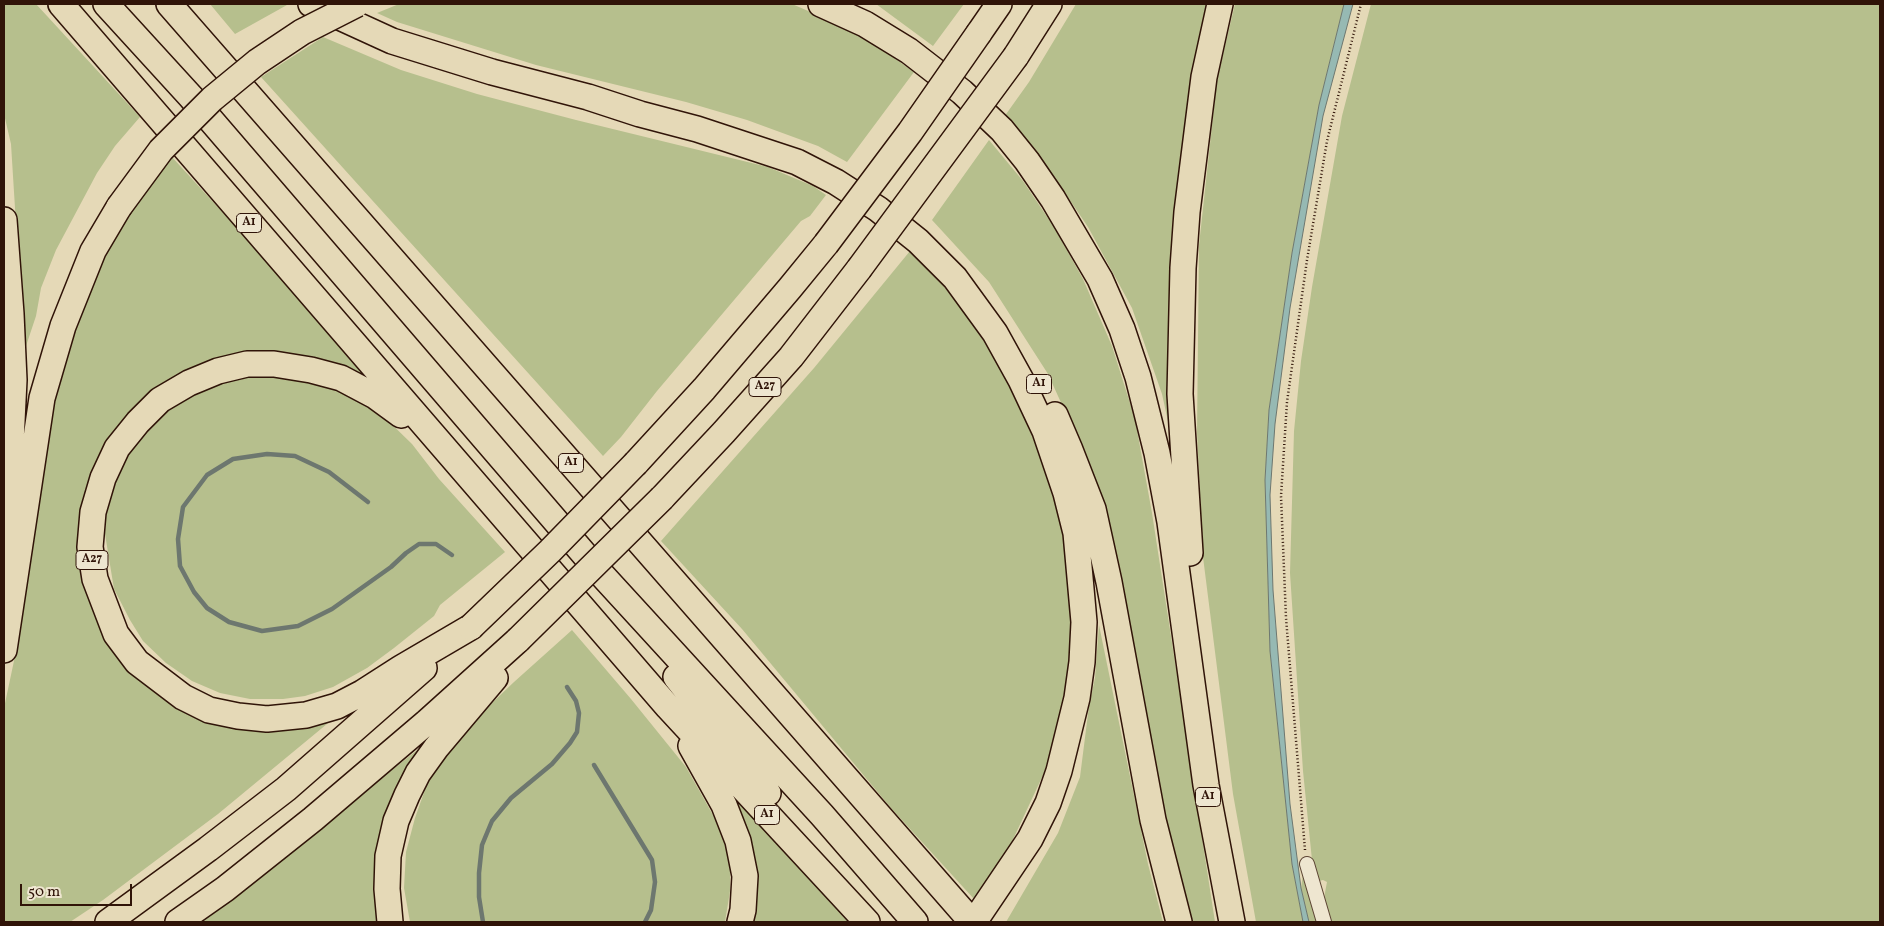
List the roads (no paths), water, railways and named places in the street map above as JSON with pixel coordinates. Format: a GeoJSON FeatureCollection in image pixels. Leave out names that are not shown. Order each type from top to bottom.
{"type":"FeatureCollection","features":[{"type":"Feature","properties":{"kind":"highway","name":"A1"},"geometry":{"type":"LineString","coordinates":[[61,4],[668,708],[867,922]]}},
{"type":"Feature","properties":{"kind":"highway","name":"A1"},"geometry":{"type":"LineString","coordinates":[[106,4],[191,97],[603,576],[822,815],[915,922]]}},
{"type":"Feature","properties":{"kind":"highway","name":"A1"},"geometry":{"type":"LineString","coordinates":[[169,4],[973,922]]}},
{"type":"Feature","properties":{"kind":"highway","name":"A1"},"geometry":{"type":"LineString","coordinates":[[311,4],[392,41],[492,72],[588,97],[668,112],[744,134],[793,151],[855,183],[882,200],[935,247],[965,278],[1023,354],[1051,406],[1093,509],[1111,591],[1153,820],[1179,922]]}},
{"type":"Feature","properties":{"kind":"highway"},"geometry":{"type":"LineString","coordinates":[[4,650],[42,398],[63,326],[93,251],[119,207],[161,150],[212,99],[257,62],[302,32],[357,4]]}},
{"type":"Feature","properties":{"kind":"highway","name":"A1"},"geometry":{"type":"LineString","coordinates":[[821,4],[865,24],[909,51],[962,92],[1002,130],[1053,198],[1100,279],[1122,329],[1138,378],[1157,453],[1170,522],[1206,786],[1232,922]]}},
{"type":"Feature","properties":{"kind":"highway","name":"A27"},"geometry":{"type":"LineString","coordinates":[[108,922],[286,789],[471,627],[550,551],[636,463],[704,390],[826,244],[910,132],[999,4]]}},
{"type":"Feature","properties":{"kind":"highway","name":"A27"},"geometry":{"type":"LineString","coordinates":[[178,922],[225,889],[313,819],[502,663],[518,640],[662,498],[791,357],[1016,56],[1050,4]]}},
{"type":"Feature","properties":{"kind":"highway","name":"A1"},"geometry":{"type":"LineString","coordinates":[[1191,670],[1191,568],[1180,394],[1182,268],[1204,77],[1220,4]]}},
{"type":"Feature","properties":{"kind":"highway"},"geometry":{"type":"LineString","coordinates":[[588,97],[640,114],[707,131],[798,162],[836,182],[878,209],[918,241],[955,278],[995,333],[1022,380],[1045,431],[1066,493],[1076,533],[1084,622],[1082,662],[1077,698],[1059,771],[1048,803],[1030,839],[973,922]]}},
{"type":"Feature","properties":{"kind":"highway"},"geometry":{"type":"LineString","coordinates":[[4,220],[14,380],[4,564]]}},
{"type":"Feature","properties":{"kind":"highway","name":"A27"},"geometry":{"type":"LineString","coordinates":[[437,442],[375,396],[341,378],[311,370],[274,364],[247,364],[218,371],[189,383],[160,400],[138,422],[117,448],[103,478],[93,512],[90,547],[95,579],[116,634],[137,662],[183,697],[209,710],[238,716],[267,719],[306,716],[337,706],[471,627]]}},
{"type":"Feature","properties":{"kind":"highway","name":"A1"},"geometry":{"type":"LineString","coordinates":[[603,576],[691,698],[872,922]]}},
{"type":"Feature","properties":{"kind":"highway"},"geometry":{"type":"LineString","coordinates":[[390,922],[386,889],[388,856],[396,821],[407,795],[418,773],[502,663]]}},
{"type":"Feature","properties":{"kind":"highway","name":"A1"},"geometry":{"type":"LineString","coordinates":[[668,708],[724,805],[738,841],[745,876],[743,910],[740,922]]}},
{"type":"Feature","properties":{"kind":"street"},"geometry":{"type":"LineString","coordinates":[[1306,864],[1324,922]]}},
{"type":"Feature","properties":{"kind":"water"},"geometry":{"type":"Polygon","coordinates":[[[1344,4],[1353,4],[1323,116],[1290,308],[1275,424],[1270,495],[1273,590],[1290,804],[1301,888],[1309,922],[1303,922],[1292,864],[1270,651],[1265,480],[1269,410],[1292,253],[1319,105],[1344,4]]]}},
{"type":"Feature","properties":{"kind":"waterway"},"geometry":{"type":"LineString","coordinates":[[368,502],[329,472],[295,456],[267,454],[233,459],[207,475],[183,507],[178,539],[180,566],[194,592],[207,608],[229,622],[262,631],[298,626],[332,609],[391,567],[419,544],[436,544],[452,555]]}},
{"type":"Feature","properties":{"kind":"waterway"},"geometry":{"type":"LineString","coordinates":[[483,922],[479,897],[482,845],[492,821],[511,798],[552,764],[577,732],[579,713],[576,701],[567,687]]}},
{"type":"Feature","properties":{"kind":"waterway"},"geometry":{"type":"LineString","coordinates":[[594,765],[652,860],[655,882],[651,910],[645,922]]}}]}
